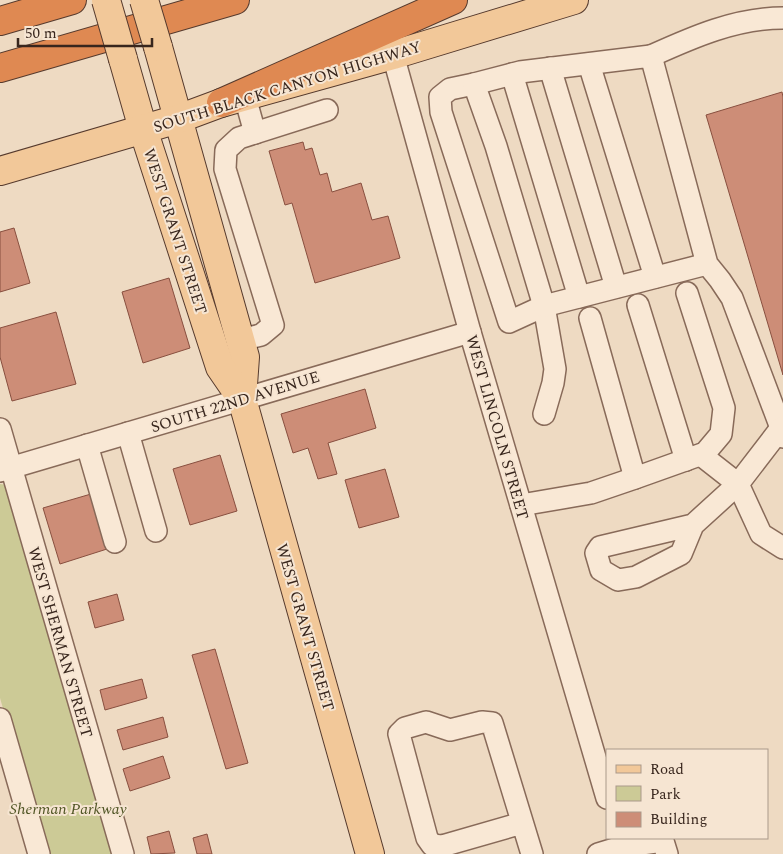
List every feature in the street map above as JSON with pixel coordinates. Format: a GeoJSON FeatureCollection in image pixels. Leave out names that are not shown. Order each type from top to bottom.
{"type":"FeatureCollection","features":[{"type":"Feature","properties":{"kind":"highway"},"geometry":{"type":"LineString","coordinates":[[0,21],[72,0]]}},
{"type":"Feature","properties":{"kind":"highway"},"geometry":{"type":"LineString","coordinates":[[0,68],[235,0]]}},
{"type":"Feature","properties":{"kind":"highway"},"geometry":{"type":"LineString","coordinates":[[233,100],[453,0]]}},
{"type":"Feature","properties":{"kind":"main road","name":"WEST GRANT STREET"},"geometry":{"type":"LineString","coordinates":[[106,0],[143,129],[220,367],[242,399],[370,854]]}},
{"type":"Feature","properties":{"kind":"main road","name":"WEST GRANT STREET"},"geometry":{"type":"LineString","coordinates":[[144,0],[245,358],[242,399]]}},
{"type":"Feature","properties":{"kind":"main road","name":"SOUTH BLACK CANYON HIGHWAY"},"geometry":{"type":"LineString","coordinates":[[0,170],[178,119],[233,100],[574,0]]}},
{"type":"Feature","properties":{"kind":"street"},"geometry":{"type":"LineString","coordinates":[[707,264],[544,306],[509,322],[441,112],[440,98],[450,88],[512,74],[651,56],[685,41],[730,25],[765,18],[783,18]]}},
{"type":"Feature","properties":{"kind":"street","name":"WEST LINCOLN STREET"},"geometry":{"type":"LineString","coordinates":[[393,54],[470,332],[606,795]]}},
{"type":"Feature","properties":{"kind":"street"},"geometry":{"type":"LineString","coordinates":[[651,56],[707,264],[732,298],[782,433],[738,484],[693,525]]}},
{"type":"Feature","properties":{"kind":"street"},"geometry":{"type":"LineString","coordinates":[[589,64],[655,277]]}},
{"type":"Feature","properties":{"kind":"street"},"geometry":{"type":"LineString","coordinates":[[550,68],[616,288]]}},
{"type":"Feature","properties":{"kind":"street"},"geometry":{"type":"LineString","coordinates":[[512,74],[579,297]]}},
{"type":"Feature","properties":{"kind":"street"},"geometry":{"type":"LineString","coordinates":[[474,84],[496,146],[544,306],[555,369],[544,414]]}},
{"type":"Feature","properties":{"kind":"street"},"geometry":{"type":"LineString","coordinates":[[233,100],[255,133]]}},
{"type":"Feature","properties":{"kind":"street"},"geometry":{"type":"LineString","coordinates":[[240,340],[261,334],[272,325],[225,169],[226,150],[239,138],[328,110]]}},
{"type":"Feature","properties":{"kind":"street"},"geometry":{"type":"LineString","coordinates":[[520,505],[592,493],[635,478],[705,453],[721,434],[724,408],[687,293]]}},
{"type":"Feature","properties":{"kind":"street"},"geometry":{"type":"LineString","coordinates":[[638,305],[693,457],[738,484],[761,534],[783,548]]}},
{"type":"Feature","properties":{"kind":"street"},"geometry":{"type":"LineString","coordinates":[[590,318],[635,478]]}},
{"type":"Feature","properties":{"kind":"street","name":"SOUTH 22ND AVENUE"},"geometry":{"type":"LineString","coordinates":[[6,469],[470,332]]}},
{"type":"Feature","properties":{"kind":"street","name":"WEST SHERMAN STREET"},"geometry":{"type":"LineString","coordinates":[[0,429],[6,469],[123,854]]}},
{"type":"Feature","properties":{"kind":"street"},"geometry":{"type":"LineString","coordinates":[[128,433],[156,531]]}},
{"type":"Feature","properties":{"kind":"street"},"geometry":{"type":"LineString","coordinates":[[87,445],[115,542]]}},
{"type":"Feature","properties":{"kind":"street"},"geometry":{"type":"LineString","coordinates":[[0,719],[39,854]]}},
{"type":"Feature","properties":{"kind":"street"},"geometry":{"type":"LineString","coordinates":[[522,823],[442,846],[432,845],[427,838],[399,734],[405,728],[426,722],[450,730],[482,722],[492,722],[532,854]]}},
{"type":"Feature","properties":{"kind":"street"},"geometry":{"type":"LineString","coordinates":[[598,854],[620,842],[663,840],[667,854]]}},
{"type":"Feature","properties":{"kind":"green space","name":"Sherman Parkway"},"geometry":{"type":"Polygon","coordinates":[[[0,484],[7,485],[117,854],[45,854],[0,698],[0,484]]]}},
{"type":"Feature","properties":{"kind":"building"},"geometry":{"type":"Polygon","coordinates":[[[782,92],[783,97],[783,375],[706,115],[782,92]]]}},
{"type":"Feature","properties":{"kind":"building"},"geometry":{"type":"Polygon","coordinates":[[[303,142],[305,150],[312,148],[320,175],[327,173],[332,192],[361,183],[372,220],[388,216],[400,258],[315,283],[292,203],[285,205],[269,151],[303,142]]]}},
{"type":"Feature","properties":{"kind":"building"},"geometry":{"type":"Polygon","coordinates":[[[14,228],[30,283],[0,292],[0,232],[14,228]]]}},
{"type":"Feature","properties":{"kind":"building"},"geometry":{"type":"Polygon","coordinates":[[[169,278],[190,348],[143,363],[122,292],[169,278]]]}},
{"type":"Feature","properties":{"kind":"building"},"geometry":{"type":"Polygon","coordinates":[[[56,312],[76,384],[12,401],[0,357],[0,328],[56,312]]]}},
{"type":"Feature","properties":{"kind":"building"},"geometry":{"type":"Polygon","coordinates":[[[365,389],[376,428],[328,443],[337,474],[318,479],[308,448],[293,453],[281,414],[365,389]]]}},
{"type":"Feature","properties":{"kind":"building"},"geometry":{"type":"Polygon","coordinates":[[[220,455],[237,511],[190,525],[173,469],[220,455]]]}},
{"type":"Feature","properties":{"kind":"building"},"geometry":{"type":"Polygon","coordinates":[[[385,469],[399,517],[359,528],[345,480],[385,469]]]}},
{"type":"Feature","properties":{"kind":"building"},"geometry":{"type":"Polygon","coordinates":[[[91,494],[107,549],[60,564],[43,508],[91,494]]]}},
{"type":"Feature","properties":{"kind":"building"},"geometry":{"type":"Polygon","coordinates":[[[117,594],[124,620],[95,628],[88,602],[117,594]]]}},
{"type":"Feature","properties":{"kind":"building"},"geometry":{"type":"Polygon","coordinates":[[[215,649],[248,763],[226,769],[192,655],[215,649]]]}},
{"type":"Feature","properties":{"kind":"building"},"geometry":{"type":"Polygon","coordinates":[[[142,679],[147,698],[105,710],[100,690],[142,679]]]}},
{"type":"Feature","properties":{"kind":"building"},"geometry":{"type":"Polygon","coordinates":[[[163,717],[168,737],[123,750],[117,730],[163,717]]]}},
{"type":"Feature","properties":{"kind":"building"},"geometry":{"type":"Polygon","coordinates":[[[163,756],[170,778],[130,791],[123,769],[163,756]]]}},
{"type":"Feature","properties":{"kind":"building"},"geometry":{"type":"Polygon","coordinates":[[[169,831],[175,853],[151,854],[147,837],[169,831]]]}},
{"type":"Feature","properties":{"kind":"building"},"geometry":{"type":"Polygon","coordinates":[[[207,834],[212,854],[197,854],[193,838],[207,834]]]}}]}
